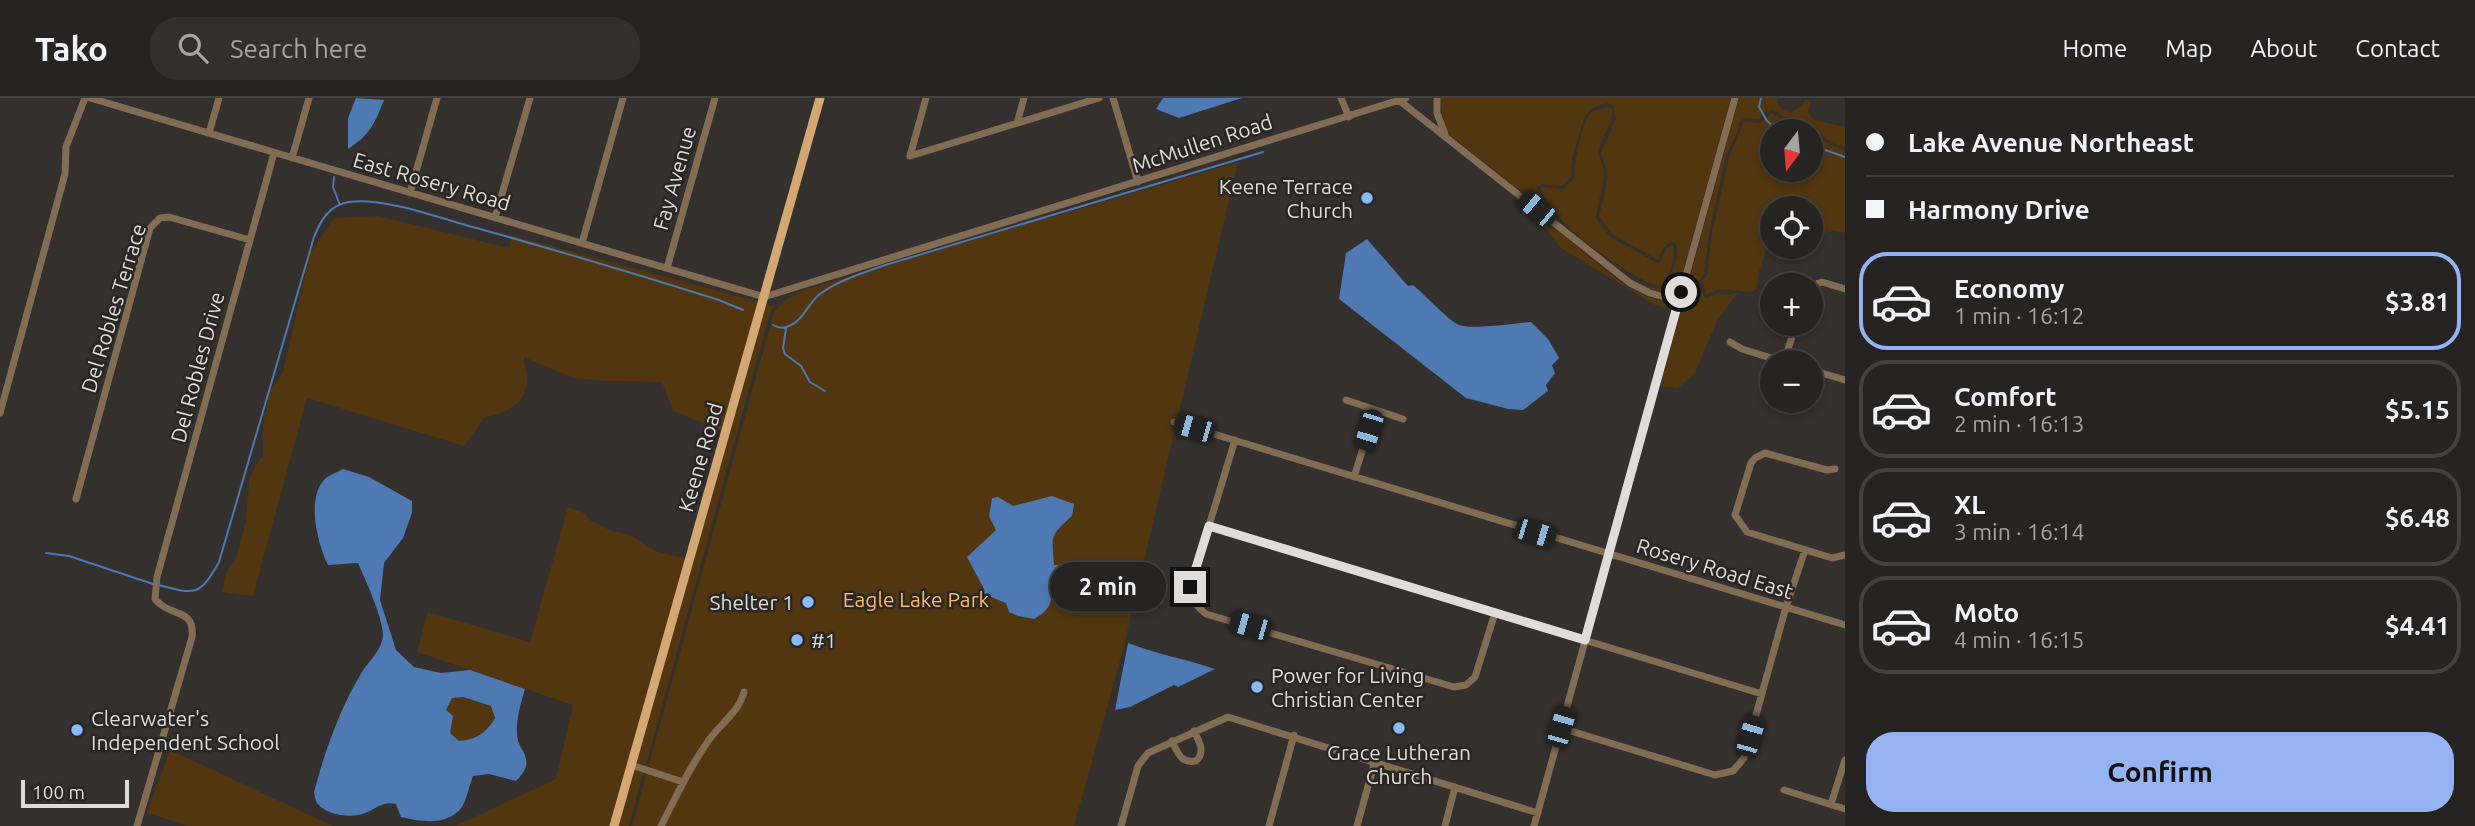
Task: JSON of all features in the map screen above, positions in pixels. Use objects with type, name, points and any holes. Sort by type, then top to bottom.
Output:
[{"type":"main road","name":"Keene Road","points":[[614,826],[820,98]]},
{"type":"street","name":"East Rosery Road","points":[[88,98],[764,297]]},
{"type":"street","points":[[0,413],[65,174],[66,147],[88,98]]},
{"type":"street","points":[[127,109],[130,98]]},
{"type":"street","points":[[209,134],[219,98]]},
{"type":"street","points":[[292,158],[309,98]]},
{"type":"street","points":[[410,193],[437,98]]},
{"type":"street","points":[[495,218],[530,98]]},
{"type":"street","points":[[582,243],[623,98]]},
{"type":"street","name":"Fay Avenue","points":[[667,268],[715,98]]},
{"type":"street","points":[[926,98],[910,156],[1099,98]]},
{"type":"street","points":[[1017,123],[1024,98]]},
{"type":"street","points":[[1113,98],[1138,182]]},
{"type":"street","points":[[1340,98],[1349,117]]},
{"type":"street","points":[[1437,98],[1440,124],[1447,138]]},
{"type":"street","points":[[1536,826],[1735,98]]},
{"type":"street","name":"McMullen Road","points":[[764,297],[1403,100],[1630,284],[1679,301]]},
{"type":"street","name":"Del Robles Drive","points":[[137,826],[192,637],[190,620],[185,615],[166,610],[155,599],[154,591],[274,153]]},
{"type":"street","name":"Del Robles Terrace","points":[[76,499],[150,228],[160,218],[169,217],[250,240]]},
{"type":"street","points":[[1823,282],[1845,289]]},
{"type":"street","points":[[1730,342],[1760,355]]},
{"type":"street","points":[[1823,374],[1845,380]]},
{"type":"street","points":[[1346,400],[1403,419]]},
{"type":"street","points":[[1354,477],[1375,410]]},
{"type":"street","name":"Rosery Road East","points":[[1174,422],[1845,625]]},
{"type":"street","points":[[1235,440],[1190,587],[1196,607],[1206,614],[1454,687],[1466,685],[1475,677],[1495,613]]},
{"type":"street","points":[[1835,469],[1827,470],[1765,453],[1755,458],[1752,463],[1735,515],[1746,532],[1832,558],[1845,555]]},
{"type":"street","points":[[1209,526],[1762,694]]},
{"type":"street","points":[[1561,727],[1715,775],[1733,771],[1744,758],[1786,607],[1805,550]]},
{"type":"street","points":[[661,826],[683,782],[709,740],[741,703],[744,692]]},
{"type":"street","points":[[1122,826],[1138,766],[1148,753],[1228,717],[1294,735],[1538,813]]},
{"type":"street","points":[[1172,741],[1181,758],[1189,762],[1196,761],[1202,754],[1194,731]]},
{"type":"street","points":[[1269,826],[1294,735]]},
{"type":"street","points":[[1831,804],[1845,760]]},
{"type":"street","points":[[1357,826],[1375,761]]},
{"type":"street","points":[[631,765],[683,782]]},
{"type":"street","points":[[1445,826],[1455,787]]},
{"type":"street","points":[[1784,790],[1845,809]]},
{"type":"green space","points":[[1440,98],[1731,98],[1676,296],[1639,284],[1655,288],[1666,286],[1678,257],[1676,244],[1671,242],[1663,248],[1658,260],[1612,234],[1599,216],[1607,171],[1601,153],[1616,119],[1613,105],[1606,103],[1592,108],[1584,118],[1572,159],[1571,177],[1562,186],[1541,184],[1537,188],[1542,201],[1556,219],[1450,135],[1443,122]]},
{"type":"green space","points":[[1739,98],[1778,98],[1777,102],[1782,110],[1791,113],[1806,99],[1811,102],[1808,112],[1813,119],[1789,119],[1773,110],[1766,111],[1759,120],[1745,118],[1739,122],[1738,131],[1726,156],[1709,233],[1704,273],[1699,282],[1703,296],[1707,298],[1718,293],[1738,293],[1718,319],[1695,373],[1678,388],[1660,386]]},
{"type":"green space","points":[[1612,108],[1612,114],[1599,151],[1604,172],[1596,218],[1610,237],[1659,264],[1666,249],[1673,245],[1671,269],[1665,283],[1658,286],[1628,271],[1589,245],[1556,214],[1545,200],[1541,187],[1563,189],[1575,178],[1575,164],[1584,124],[1592,111]]},
{"type":"green space","points":[[1771,113],[1783,119],[1764,119]]},
{"type":"green space","points":[[1744,121],[1760,123],[1760,182],[1824,182],[1824,141],[1845,151],[1845,233],[1823,233],[1823,196],[1760,196],[1760,259],[1763,259],[1757,288],[1752,292],[1718,289],[1706,295],[1702,281],[1707,275],[1712,233],[1729,157]]},
{"type":"green space","points":[[1824,122],[1845,127],[1845,147],[1824,137]]},
{"type":"green space","name":"Eagle Lake Park","points":[[1238,162],[1123,650],[1074,826],[632,826],[774,312],[785,300],[807,289]]},
{"type":"green space","points":[[1526,205],[1627,287],[1648,297],[1674,304],[1673,310],[1655,305],[1561,248]]},
{"type":"green space","points":[[379,216],[509,248],[511,235],[759,302],[722,431],[673,411],[662,382],[573,378],[524,357],[527,379],[520,401],[508,410],[485,417],[464,446],[307,398],[253,596],[222,592],[226,574],[237,555],[246,521],[249,480],[260,458],[263,458],[263,425],[269,393],[283,372],[310,253],[334,218]]},
{"type":"green space","points":[[766,304],[777,304],[771,311],[766,327],[646,765],[636,762]]},
{"type":"green space","points":[[568,507],[584,513],[591,521],[610,530],[632,536],[656,551],[686,559],[610,826],[455,826],[556,779],[573,705],[417,652],[428,612],[530,642]]},
{"type":"green space","points":[[463,697],[491,706],[495,718],[480,734],[459,741],[450,733],[453,716],[446,711],[452,698]]},
{"type":"green space","points":[[170,750],[333,826],[189,826],[147,813]]},
{"type":"green space","points":[[634,770],[643,773],[629,826],[618,826]]},
{"type":"water","points":[[356,98],[384,100],[371,128],[348,149],[348,118]]},
{"type":"water","points":[[1163,98],[1242,98],[1179,118],[1156,109]]},
{"type":"water","points":[[1367,239],[1408,286],[1413,285],[1459,325],[1483,327],[1531,322],[1548,339],[1559,358],[1552,365],[1555,373],[1546,385],[1548,391],[1523,410],[1508,409],[1466,398],[1339,299],[1346,253]]},
{"type":"water","points":[[343,469],[369,477],[412,501],[412,513],[403,538],[384,563],[380,600],[396,650],[414,667],[441,673],[470,670],[525,689],[517,728],[518,740],[526,761],[523,773],[516,781],[489,774],[473,776],[462,807],[442,820],[426,821],[401,817],[396,804],[391,803],[359,815],[339,815],[321,807],[315,799],[318,777],[340,715],[362,672],[378,650],[383,635],[377,608],[358,563],[328,565],[318,534],[315,510],[319,488],[326,478]],"holes":[[[463,697],[491,706],[495,718],[480,734],[459,741],[450,733],[453,716],[446,710],[452,698]]]},
{"type":"water","points":[[1052,496],[1074,504],[1072,516],[1054,537],[1054,565],[1075,565],[1076,571],[1058,575],[1053,579],[1051,602],[1041,615],[1034,619],[1018,616],[1009,612],[1006,603],[984,594],[967,557],[996,530],[989,516],[992,498],[998,497],[1013,506]]},
{"type":"water","points":[[1128,643],[1215,669],[1178,687],[1174,685],[1130,707],[1115,710]]},
{"type":"waterway","points":[[1761,98],[1759,107],[1766,119]]},
{"type":"waterway","points":[[1824,150],[1845,157]]},
{"type":"waterway","points":[[773,325],[783,328],[794,324],[827,289],[882,266],[1263,152]]},
{"type":"waterway","points":[[334,177],[333,187],[340,205]]},
{"type":"waterway","points":[[159,585],[195,590],[207,581],[219,562],[314,237],[323,219],[336,206],[362,201],[409,209],[626,271],[743,310]]},
{"type":"waterway","points":[[786,329],[783,348],[785,354],[801,366],[810,382],[825,391]]},
{"type":"waterway","points":[[46,553],[69,556],[153,584]]},
{"type":"place","name":"Keene Terrace Church","points":[[1367,198]]},
{"type":"place","name":"Shelter 1","points":[[808,602]]},
{"type":"place","name":"#1","points":[[797,640]]},
{"type":"place","name":"Power for Living Christian Center","points":[[1257,687]]},
{"type":"place","name":"Grace Lutheran Church","points":[[1399,728]]},
{"type":"place","name":"Clearwater's Independent School","points":[[77,730]]},
{"type":"route","points":[[1190,587],[1209,526],[1585,640],[1681,292]]}]
